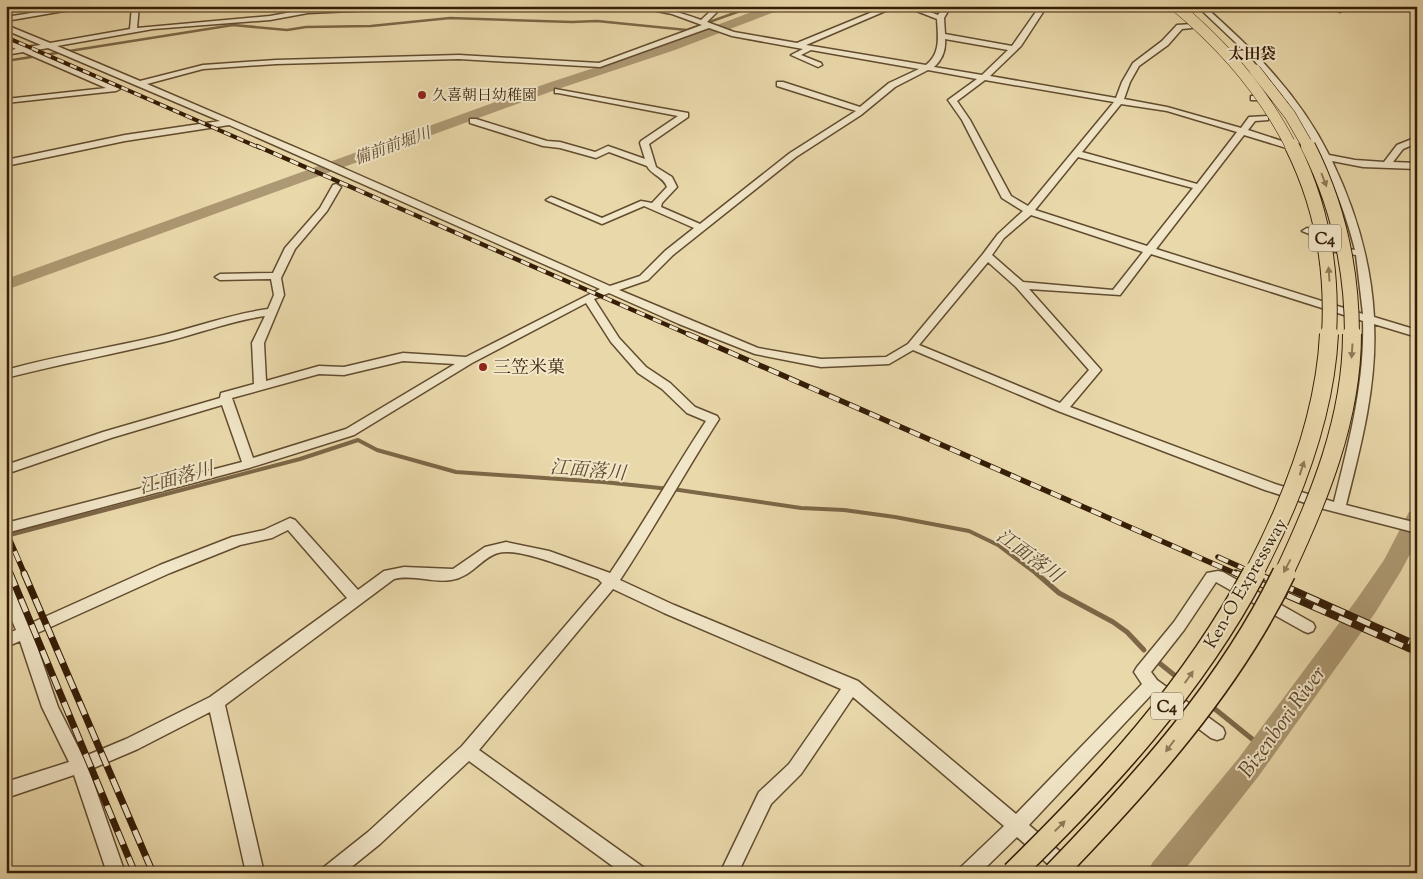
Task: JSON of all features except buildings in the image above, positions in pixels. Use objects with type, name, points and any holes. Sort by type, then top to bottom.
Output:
[{"type":"highway","name":"Ken-O Expressway","points":[[1055,873],[1110,817],[1163,755],[1206,700],[1263,610],[1308,522],[1335,444],[1350,371],[1353,335],[1352,301],[1345,248],[1334,207],[1317,163],[1291,114],[1268,85],[1240,53],[1188,6]]},
{"type":"highway","name":"Ken-O Expressway","points":[[1013,873],[1083,803],[1140,740],[1177,694],[1216,637],[1266,554],[1285,513],[1303,468],[1326,376],[1331,294],[1328,252],[1321,219],[1308,182],[1290,142],[1274,114],[1252,84],[1226,52],[1179,12]]},
{"type":"street","points":[[6,19],[90,6]]},
{"type":"street","points":[[133,30],[136,6]]},
{"type":"street","points":[[6,53],[133,30],[270,18],[308,10],[418,6]]},
{"type":"street","points":[[634,6],[671,9],[725,31],[796,46],[1197,116],[1276,142],[1355,163],[1417,166]]},
{"type":"street","points":[[138,84],[203,68],[276,62],[459,56],[600,65],[706,24],[720,6]]},
{"type":"street","points":[[796,46],[894,6]]},
{"type":"street","points":[[907,6],[940,18]]},
{"type":"street","points":[[6,528],[249,464],[350,432],[468,361],[596,294],[644,278],[669,253],[793,155],[862,110],[892,85],[927,68],[936,61],[942,47],[940,18],[948,6]]},
{"type":"street","points":[[1044,6],[1034,16],[1021,43],[983,78],[952,100],[966,120],[1007,198],[1029,211],[1417,334]]},
{"type":"street","points":[[1330,6],[1340,10]]},
{"type":"street","points":[[1179,12],[1187,18],[1193,10],[1200,7],[1255,56],[1310,126],[1345,197],[1361,254],[1369,319],[1368,362],[1361,413],[1338,508]]},
{"type":"street","points":[[6,27],[324,163],[610,290],[755,351],[820,363],[889,360],[912,346],[987,256],[1001,236],[1029,211],[1119,101],[1126,82],[1136,66],[1165,43],[1180,27],[1189,26]]},
{"type":"street","points":[[940,36],[1014,49]]},
{"type":"street","points":[[6,42],[116,89],[6,101]]},
{"type":"street","points":[[810,48],[795,55],[818,65]]},
{"type":"street","points":[[780,84],[862,110]]},
{"type":"street","points":[[558,91],[685,114],[644,143],[652,168],[669,179],[672,187],[657,202],[656,208]]},
{"type":"street","points":[[1254,98],[1290,99]]},
{"type":"street","points":[[1020,286],[1116,293],[1252,118],[1265,118]]},
{"type":"street","points":[[473,121],[546,144],[596,155],[608,149],[650,164]]},
{"type":"street","points":[[6,162],[132,137],[227,123]]},
{"type":"street","points":[[1387,164],[1400,147],[1417,140]]},
{"type":"street","points":[[1075,153],[1198,188]]},
{"type":"street","points":[[260,385],[258,343],[279,295],[277,276],[290,248],[324,209],[336,187]]},
{"type":"street","points":[[551,200],[602,222],[644,203],[701,228]]},
{"type":"street","points":[[1307,231],[1315,233],[1333,249],[1361,254]]},
{"type":"street","points":[[987,256],[1020,286],[1095,370],[1062,408]]},
{"type":"street","points":[[220,277],[277,276]]},
{"type":"street","points":[[330,873],[374,838],[468,751],[611,582],[640,539],[672,484],[714,419],[691,410],[666,386],[642,370],[616,340],[589,299]]},
{"type":"street","points":[[6,374],[30,367],[166,338],[240,316],[273,311]]},
{"type":"street","points":[[912,346],[1062,408],[1270,487],[1338,508],[1417,528]]},
{"type":"street","points":[[249,464],[225,396],[319,370],[344,371],[403,357],[468,361]]},
{"type":"street","points":[[6,470],[107,435],[226,400]]},
{"type":"street","points":[[6,641],[165,569],[237,542],[267,534],[290,523],[356,598]]},
{"type":"street","points":[[6,790],[79,766],[132,744],[216,702],[389,575],[396,572],[453,574],[461,571],[486,553],[503,547],[514,548],[603,575],[611,582],[669,609],[852,686],[1072,873]]},
{"type":"street","points":[[1217,733],[1151,684],[1142,672],[1179,626],[1212,577],[1218,576],[1308,627]]},
{"type":"street","points":[[6,588],[25,632],[50,707],[79,766],[116,873]]},
{"type":"street","points":[[967,873],[1017,825],[1151,684]]},
{"type":"street","points":[[729,873],[765,798],[795,769],[852,686]]},
{"type":"street","points":[[216,702],[255,873]]},
{"type":"street","points":[[468,751],[637,873]]},
{"type":"waterway","points":[[6,61],[233,25],[287,30],[306,27],[371,26],[450,18],[572,22],[597,21],[687,30],[754,6]]},
{"type":"waterway","name":"備前前堀川","points":[[6,285],[553,86],[671,47],[778,6]]},
{"type":"waterway","name":"江面落川","points":[[6,536],[300,459],[358,440],[377,450],[456,472],[603,482],[679,490],[801,508],[844,510],[895,517],[969,531],[998,545],[1038,575]]},
{"type":"waterway","name":"Bizenbori River","points":[[1163,873],[1248,768],[1366,606],[1393,565],[1417,518]]},
{"type":"waterway","name":"江面落川","points":[[1036,573],[1059,593],[1113,622],[1127,632],[1144,650]]},
{"type":"waterway","name":"江面落川","points":[[1158,662],[1178,678]]},
{"type":"waterway","name":"江面落川","points":[[1210,705],[1262,747]]},
{"type":"railway","points":[[6,37],[260,148]]},
{"type":"railway","points":[[257,146],[690,335]]},
{"type":"railway","points":[[688,334],[1239,575]]},
{"type":"railway","points":[[6,531],[25,575]]},
{"type":"railway","points":[[1218,557],[1258,575]]},
{"type":"railway","points":[[6,564],[10,575]]},
{"type":"railway","points":[[10,573],[135,873]]},
{"type":"railway","points":[[24,573],[153,873]]},
{"type":"railway","points":[[1236,573],[1417,652]]},
{"type":"railway","points":[[1255,573],[1410,642]]},
{"type":"place","name":"久喜朝日幼稚園","points":[[422,95]]},
{"type":"place","name":"三笠米菓","points":[[483,367]]},
{"type":"district","name":"太田袋","points":[[1252,53]]}]
